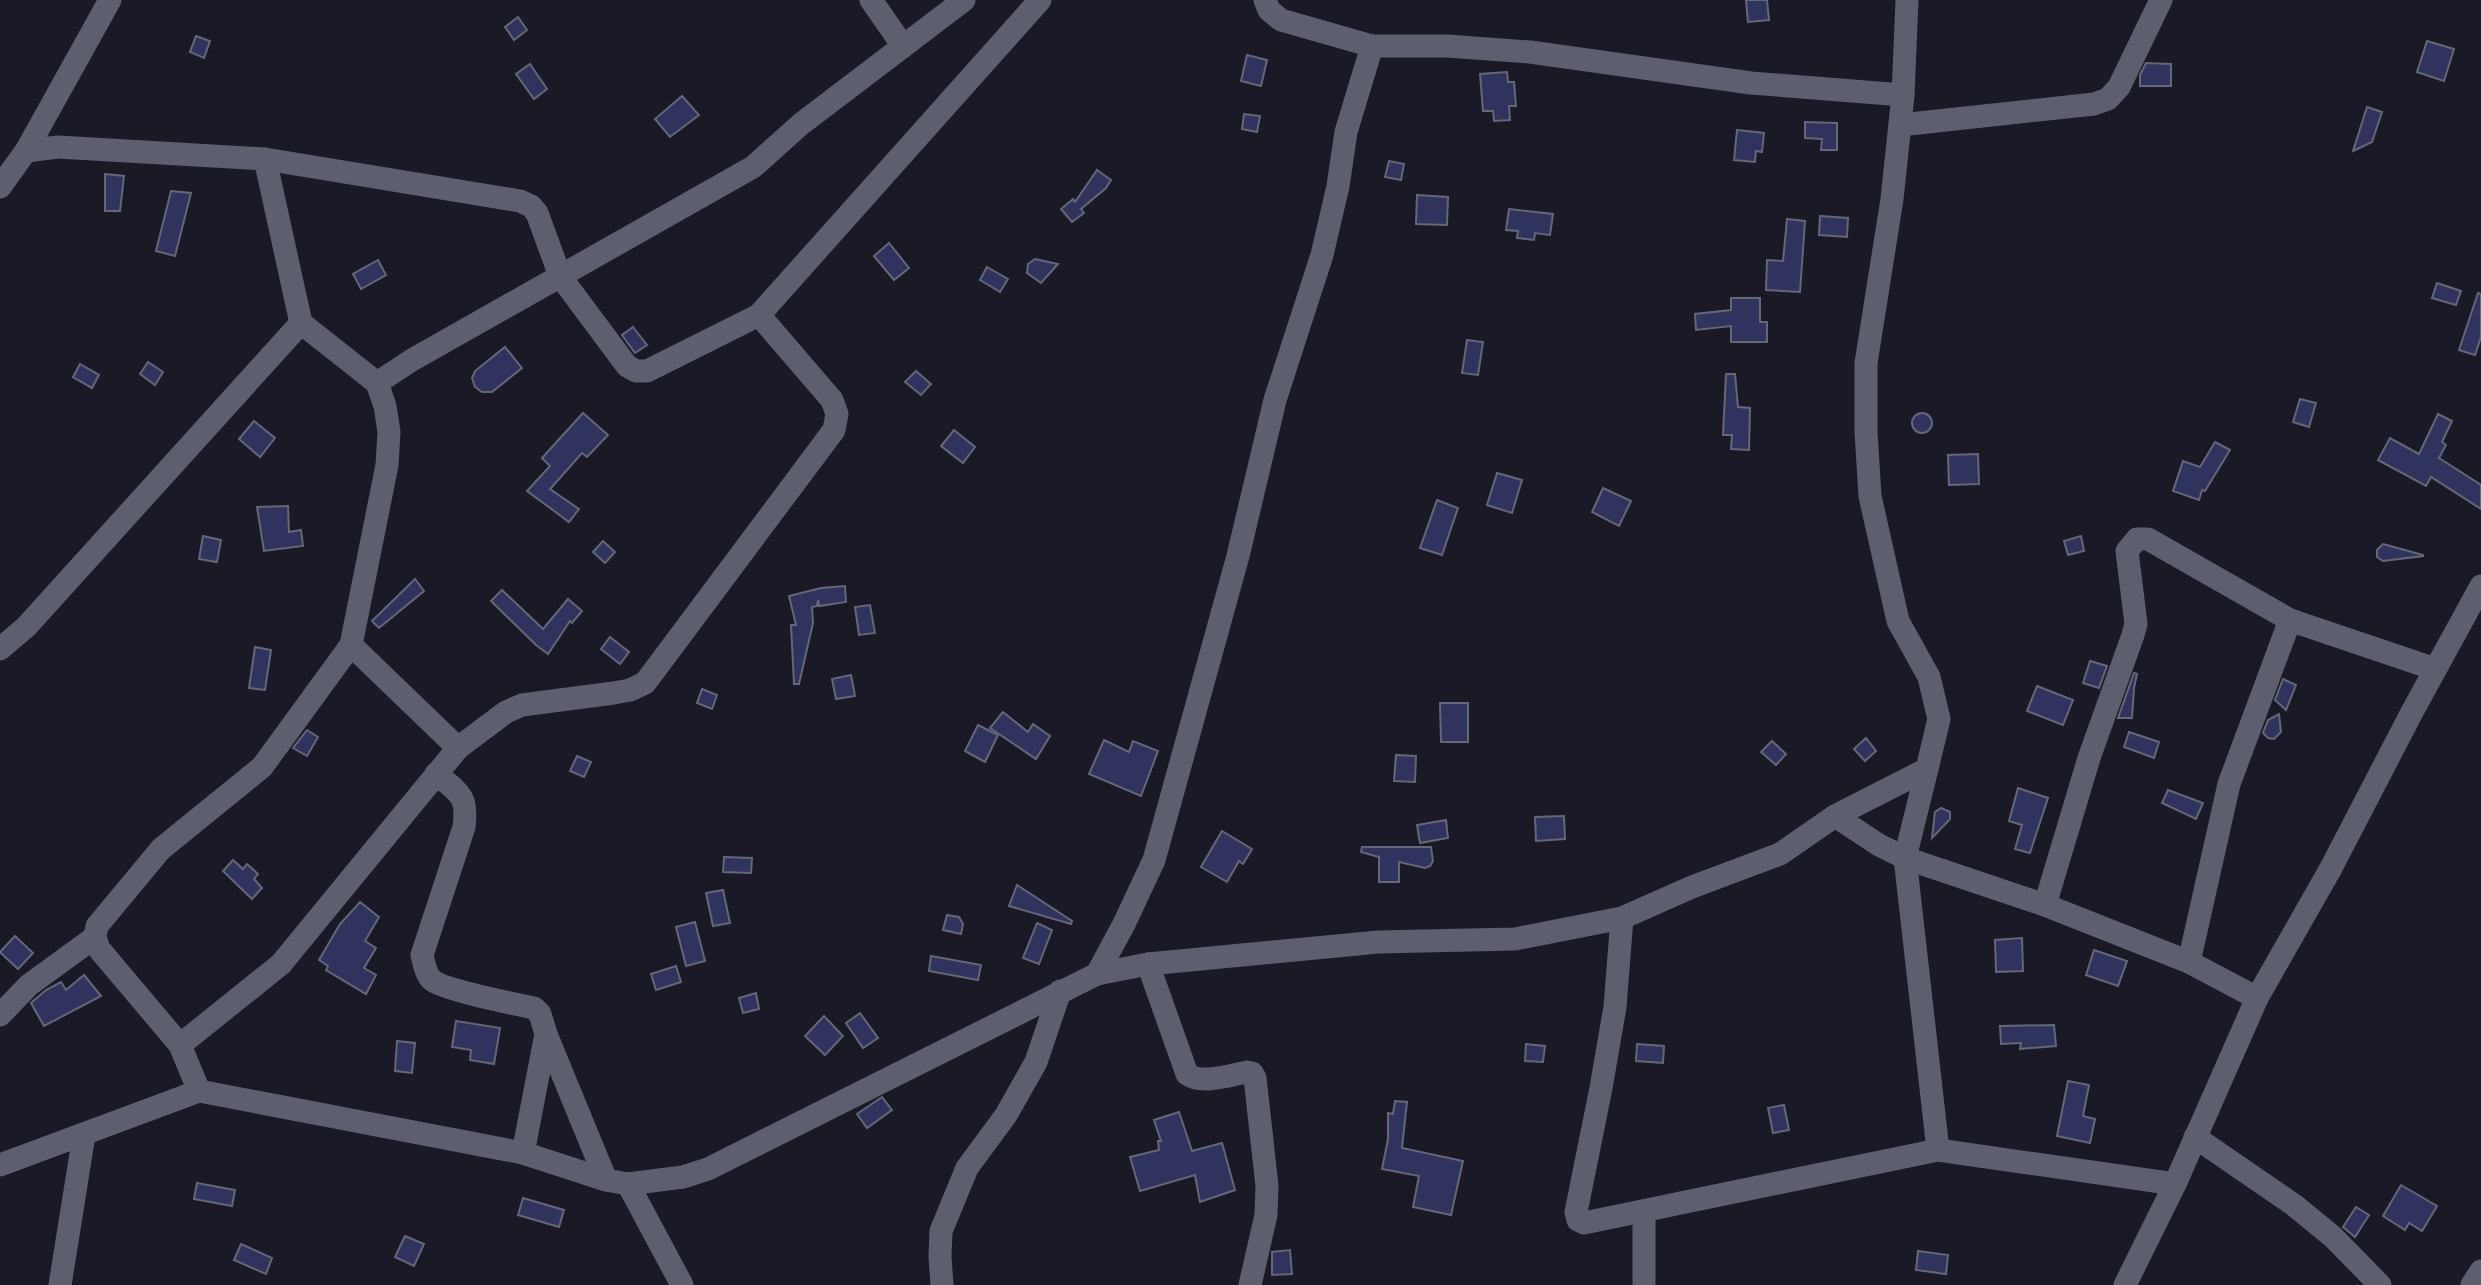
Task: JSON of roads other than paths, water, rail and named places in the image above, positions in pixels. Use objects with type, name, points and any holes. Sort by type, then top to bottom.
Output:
[{"type":"street","points":[[0,187],[26,151],[110,0]]},
{"type":"street","points":[[871,0],[903,46]]},
{"type":"street","points":[[377,383],[412,360],[753,167],[801,124],[964,0]]},
{"type":"street","points":[[26,151],[70,148],[265,159],[520,201],[537,213],[560,276],[627,366],[647,371],[759,315],[1040,0]]},
{"type":"street","points":[[1265,0],[1269,10],[1281,20],[1372,46],[1447,46],[1530,52],[1751,83],[1903,95]]},
{"type":"street","points":[[1907,0],[1903,95],[1892,199],[1866,363],[1866,432],[1870,496],[1898,621],[1929,677],[1940,719],[1905,858],[1938,1150]]},
{"type":"street","points":[[1900,125],[2094,104],[2108,99],[2119,87],[2161,0]]},
{"type":"street","points":[[1097,974],[1154,860],[1238,556],[1275,400],[1322,255],[1338,186],[1346,132],[1372,46]]},
{"type":"street","points":[[199,1091],[180,1045],[99,948],[95,937],[97,926],[161,849],[262,767],[351,645],[387,465],[389,432],[386,406],[377,383],[301,323],[265,159]]},
{"type":"street","points":[[180,1045],[281,964],[458,748],[506,712],[522,705],[622,691],[645,683],[834,430],[837,414],[832,400],[759,315]]},
{"type":"street","points":[[0,649],[26,626],[301,323]]},
{"type":"street","points":[[2045,905],[2089,758],[2136,624],[2127,551],[2137,539],[2148,539],[2290,620],[2435,669]]},
{"type":"street","points":[[2125,1285],[2175,1184],[2257,998],[2331,867],[2481,586]]},
{"type":"street","points":[[2189,961],[2229,784],[2290,620]]},
{"type":"street","points":[[351,645],[458,748]]},
{"type":"street","points":[[0,1165],[199,1091],[523,1153],[617,1182],[682,1177],[708,1169],[1097,974],[1147,964],[1378,942],[1514,939],[1622,918],[1692,887],[1780,854],[1835,816],[1927,769]]},
{"type":"street","points":[[436,774],[462,795],[466,810],[464,827],[422,955],[425,968],[432,980],[460,991],[534,1008],[540,1014],[546,1034],[617,1182],[682,1285]]},
{"type":"street","points":[[1835,816],[1879,845],[1905,858],[2045,905],[2189,961],[2257,998]]},
{"type":"street","points":[[1622,918],[1615,1007],[1576,1212],[1578,1220],[1584,1223],[1938,1150],[2175,1184]]},
{"type":"street","points":[[0,1015],[29,985],[95,937]]},
{"type":"street","points":[[1147,964],[1186,1074],[1192,1079],[1201,1079],[1247,1072],[1252,1073],[1255,1078],[1267,1186],[1266,1215],[1250,1285]]},
{"type":"street","points":[[942,1285],[941,1231],[967,1168],[1006,1115],[1036,1062],[1060,991]]},
{"type":"street","points":[[523,1153],[546,1034]]},
{"type":"street","points":[[60,1285],[84,1135]]},
{"type":"street","points":[[2194,1137],[2294,1205],[2333,1237],[2380,1285]]},
{"type":"street","points":[[1644,1211],[1644,1285]]},
{"type":"street","points":[[2472,1285],[2481,1271]]}]
